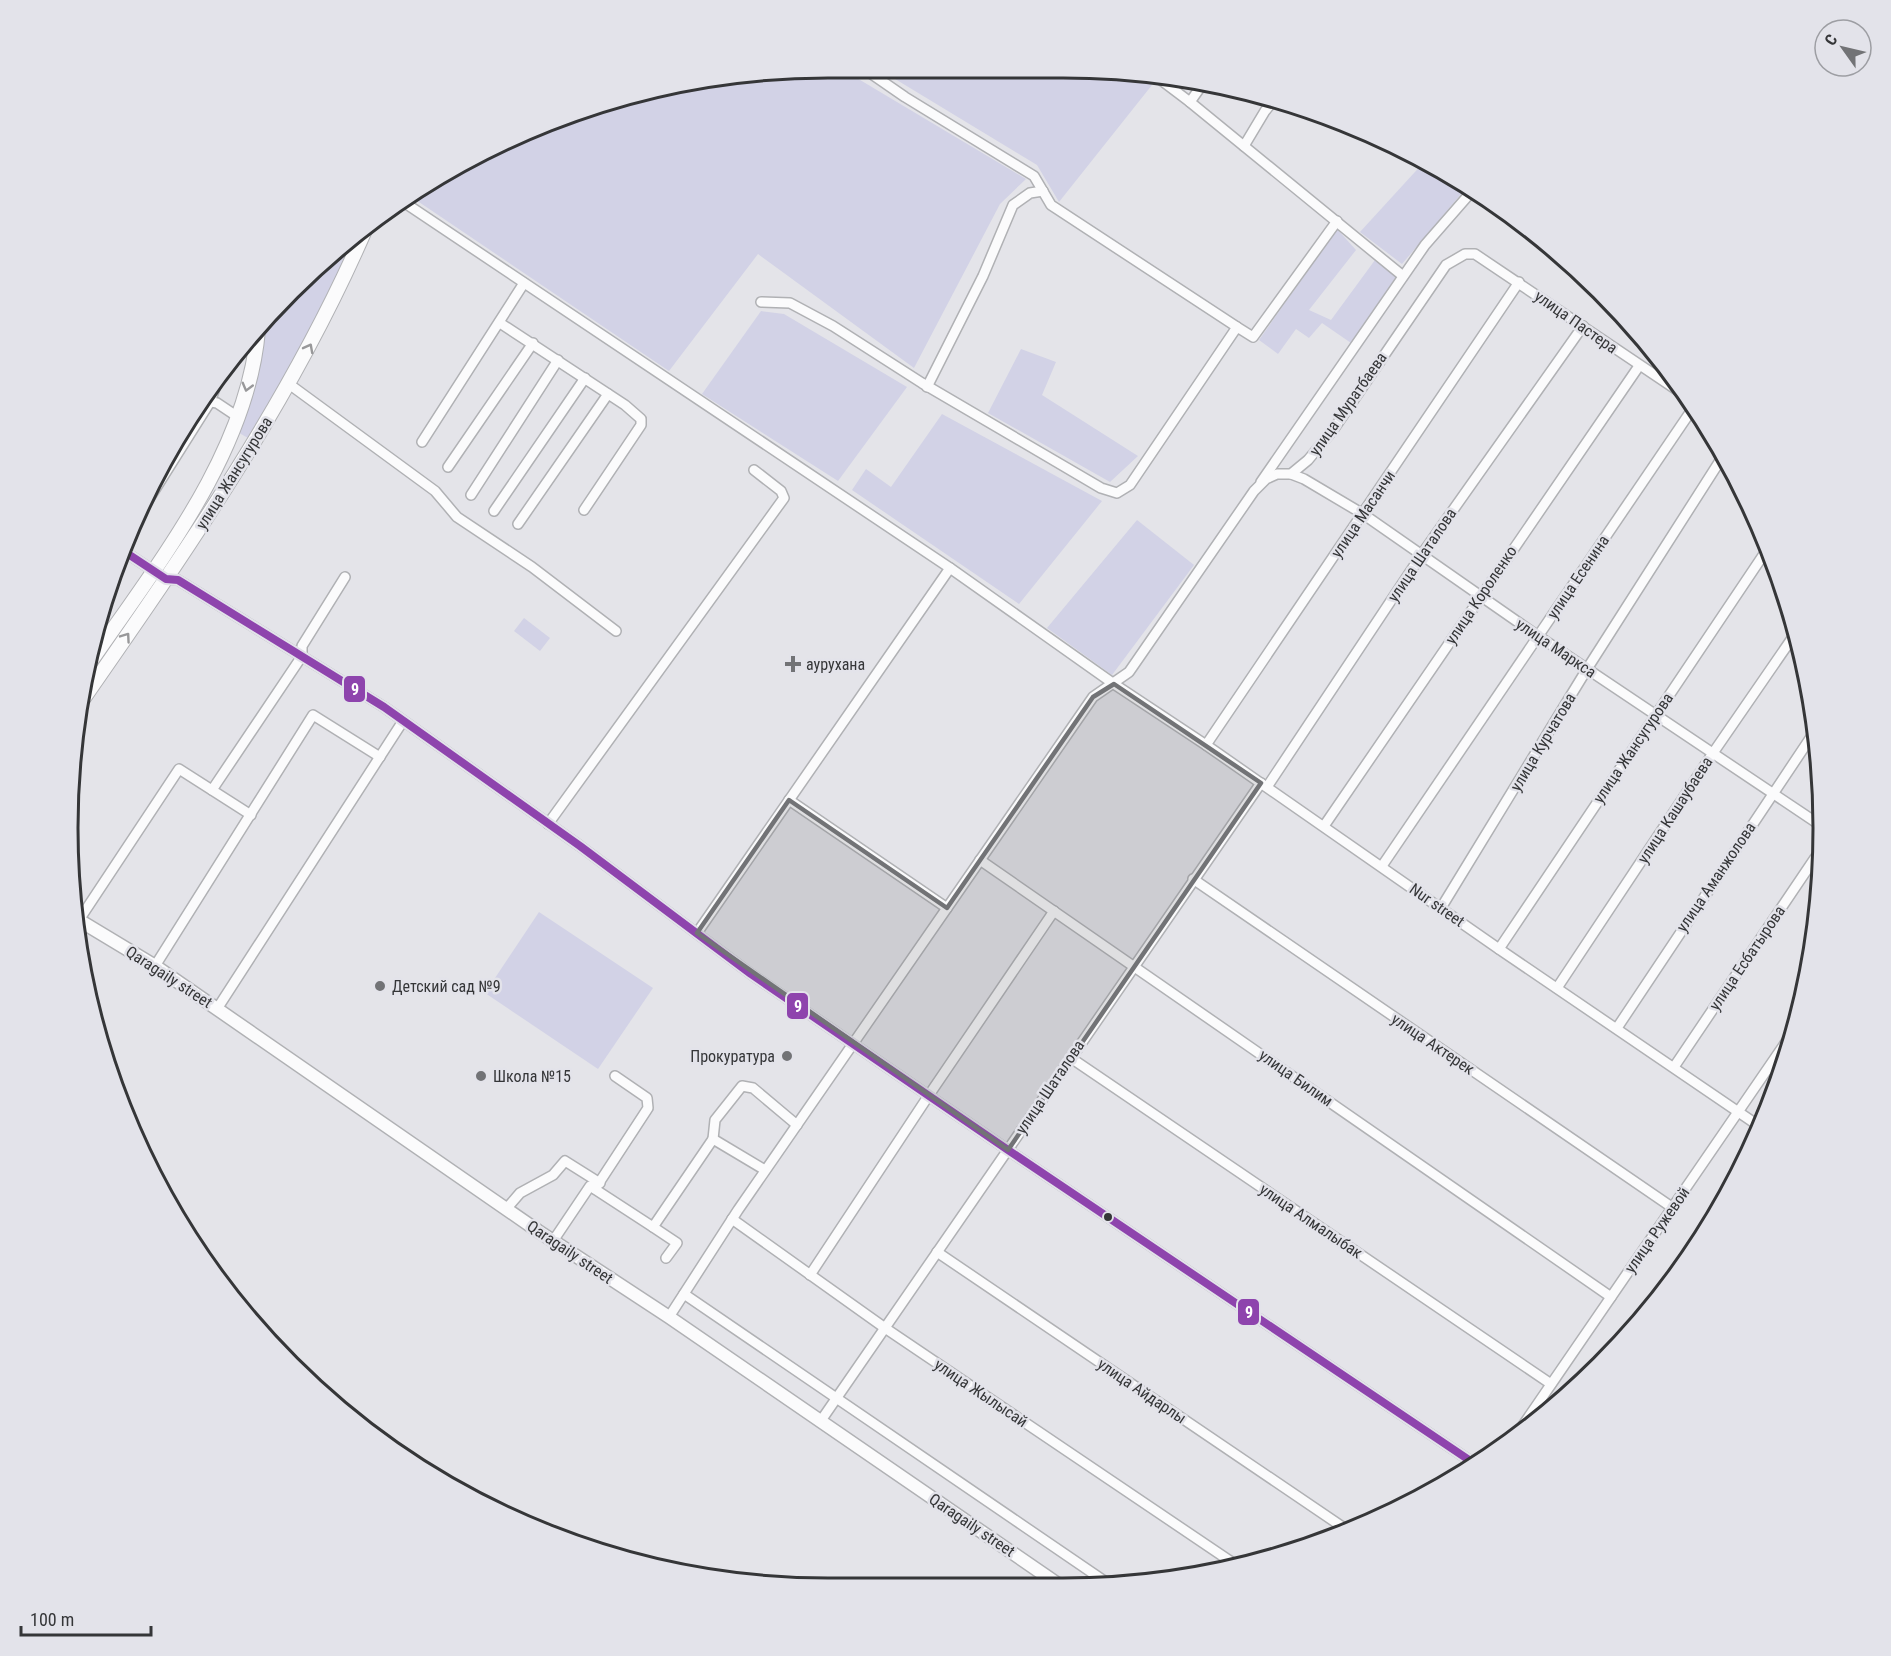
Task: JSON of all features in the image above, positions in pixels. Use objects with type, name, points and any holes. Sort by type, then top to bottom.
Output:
[{"type":"main road","name":"улица Жансугурова","points":[[91,687],[166,579],[255,442],[310,347],[359,243]]},
{"type":"main road","name":"улица Жансугурова","points":[[101,647],[154,570],[219,462],[236,424],[248,383],[255,343]]},
{"type":"main road","points":[[236,424],[255,442]]},
{"type":"street","points":[[882,78],[1034,176],[1051,205],[1253,337],[1337,221]]},
{"type":"street","points":[[1168,85],[1404,276]]},
{"type":"street","points":[[1190,102],[1198,90]]},
{"type":"street","points":[[1244,146],[1268,107]]},
{"type":"street","points":[[927,387],[983,276],[1013,205],[1029,193],[1043,191]]},
{"type":"street","points":[[1254,491],[1425,245],[1468,196]]},
{"type":"street","name":"Nur street","points":[[408,206],[950,568],[1114,684],[1753,1121]]},
{"type":"street","name":"улица Пастера","points":[[1465,254],[1475,254],[1519,282],[1668,384]]},
{"type":"street","name":"улица Муратбаева","points":[[669,1317],[765,1170],[1093,697],[1129,672],[1254,491],[1266,479],[1277,474],[1291,474],[1308,460],[1333,430],[1446,265],[1465,254]]},
{"type":"street","name":"улица Масанчи","points":[[1206,745],[1519,282]]},
{"type":"street","points":[[422,442],[524,283]]},
{"type":"street","points":[[761,302],[790,303],[832,326],[927,387],[1101,488],[1117,493],[1130,485],[1238,327]]},
{"type":"street","points":[[500,323],[637,414],[642,423],[584,510]]},
{"type":"street","name":"улица Шаталова","points":[[820,1422],[1193,879],[1264,785],[1583,326]]},
{"type":"street","points":[[448,467],[533,343]]},
{"type":"street","points":[[471,495],[558,360]]},
{"type":"street","name":"улица Короленко","points":[[1324,826],[1639,366]]},
{"type":"street","points":[[494,511],[585,378]]},
{"type":"street","points":[[289,384],[435,491],[457,518],[532,567],[616,631]]},
{"type":"street","points":[[518,524],[608,394]]},
{"type":"street","points":[[211,402],[217,403],[236,424]]},
{"type":"street","name":"улица Есенина","points":[[1382,866],[1689,414]]},
{"type":"street","name":"улица Курчатова","points":[[1442,908],[1587,669],[1718,463]]},
{"type":"street","points":[[548,824],[784,498],[781,491],[754,470]]},
{"type":"street","name":"улица Маркса","points":[[1291,474],[1304,479],[1363,514],[1538,636],[1813,820]]},
{"type":"street","points":[[130,555],[166,579],[178,579],[403,721],[548,824],[751,974],[1468,1459]]},
{"type":"street","name":"улица Жансугурова","points":[[1499,949],[1762,557]]},
{"type":"street","points":[[697,933],[950,568]]},
{"type":"street","points":[[212,790],[302,656],[302,646],[345,577]]},
{"type":"street","name":"улица Кашаубаева","points":[[1557,988],[1789,643]]},
{"type":"street","points":[[155,966],[313,715],[380,758]]},
{"type":"street","points":[[217,1009],[403,721]]},
{"type":"street","name":"улица Аманжолова","points":[[1617,1028],[1808,741]]},
{"type":"street","points":[[83,913],[179,769],[250,815]]},
{"type":"street","points":[[789,800],[947,908]]},
{"type":"street","name":"улица Билим","points":[[980,860],[1611,1297]]},
{"type":"street","name":"улица Есбатырова","points":[[1674,1067],[1812,863]]},
{"type":"street","name":"улица Актерек","points":[[1193,879],[1673,1208]]},
{"type":"street","points":[[810,1275],[1054,911]]},
{"type":"street","name":"Qaragaily street","points":[[84,923],[155,966],[553,1241],[669,1317],[1049,1578]]},
{"type":"street","name":"улица Ружевой","points":[[1530,1415],[1777,1056]]},
{"type":"street","name":"улица Алмалыбак","points":[[1071,1058],[1551,1384]]},
{"type":"street","points":[[598,1186],[648,1108],[647,1098],[615,1076]]},
{"type":"street","points":[[653,1227],[713,1139],[716,1120],[742,1086],[753,1088],[797,1125]]},
{"type":"street","points":[[713,1139],[765,1170]]},
{"type":"street","points":[[507,1209],[520,1193],[553,1175],[565,1161],[677,1243],[666,1258]]},
{"type":"street","points":[[553,1241],[590,1186],[598,1186]]},
{"type":"street","name":"улица Жылысай","points":[[732,1219],[885,1328],[1228,1559]]},
{"type":"street","name":"улица Айдарлы","points":[[937,1252],[1339,1525]]},
{"type":"street","points":[[684,1294],[1098,1577]]},
{"type":"highlighted area","points":[[1114,684],[1261,783],[1008,1150],[697,933],[789,800],[947,908],[1093,697]]},
{"type":"shaded area","points":[[828,78],[857,78],[1026,179],[1000,204],[914,368],[758,254],[669,371],[417,200],[496,155],[541,135],[634,104],[682,92],[730,84]]},
{"type":"shaded area","points":[[893,78],[1063,78],[1112,80],[1152,85],[1059,202],[1037,165]]},
{"type":"shaded area","points":[[1419,168],[1462,193],[1402,264],[1360,232]]},
{"type":"shaded area","points":[[1337,229],[1356,250],[1309,310],[1331,320],[1375,260],[1396,277],[1351,343],[1322,323],[1309,338],[1296,329],[1278,354],[1259,340]]},
{"type":"shaded area","points":[[357,244],[255,442],[234,430],[254,345],[298,298]]},
{"type":"shaded area","points":[[761,311],[784,314],[907,387],[838,481],[702,394]]},
{"type":"shaded area","points":[[1021,349],[1056,362],[1042,395],[1138,456],[1110,482],[988,413]]},
{"type":"shaded area","points":[[942,414],[1102,501],[1019,604],[852,490],[866,469],[891,487]]},
{"type":"shaded area","points":[[1137,520],[1194,565],[1112,675],[1047,628]]},
{"type":"shaded area","points":[[524,618],[550,638],[540,651],[514,631]]},
{"type":"shaded area","points":[[539,912],[653,988],[598,1069],[485,993]]},
{"type":"transit line","name":"9","points":[[130,555],[166,579],[178,580],[384,707],[580,846],[751,974],[1468,1459]]},
{"type":"place","name":"аурухана","points":[[793,664]]},
{"type":"place","name":"Детский сад №9","points":[[380,986]]},
{"type":"place","name":"Прокуратура","points":[[787,1056]]},
{"type":"place","name":"Школа №15","points":[[481,1076]]}]
